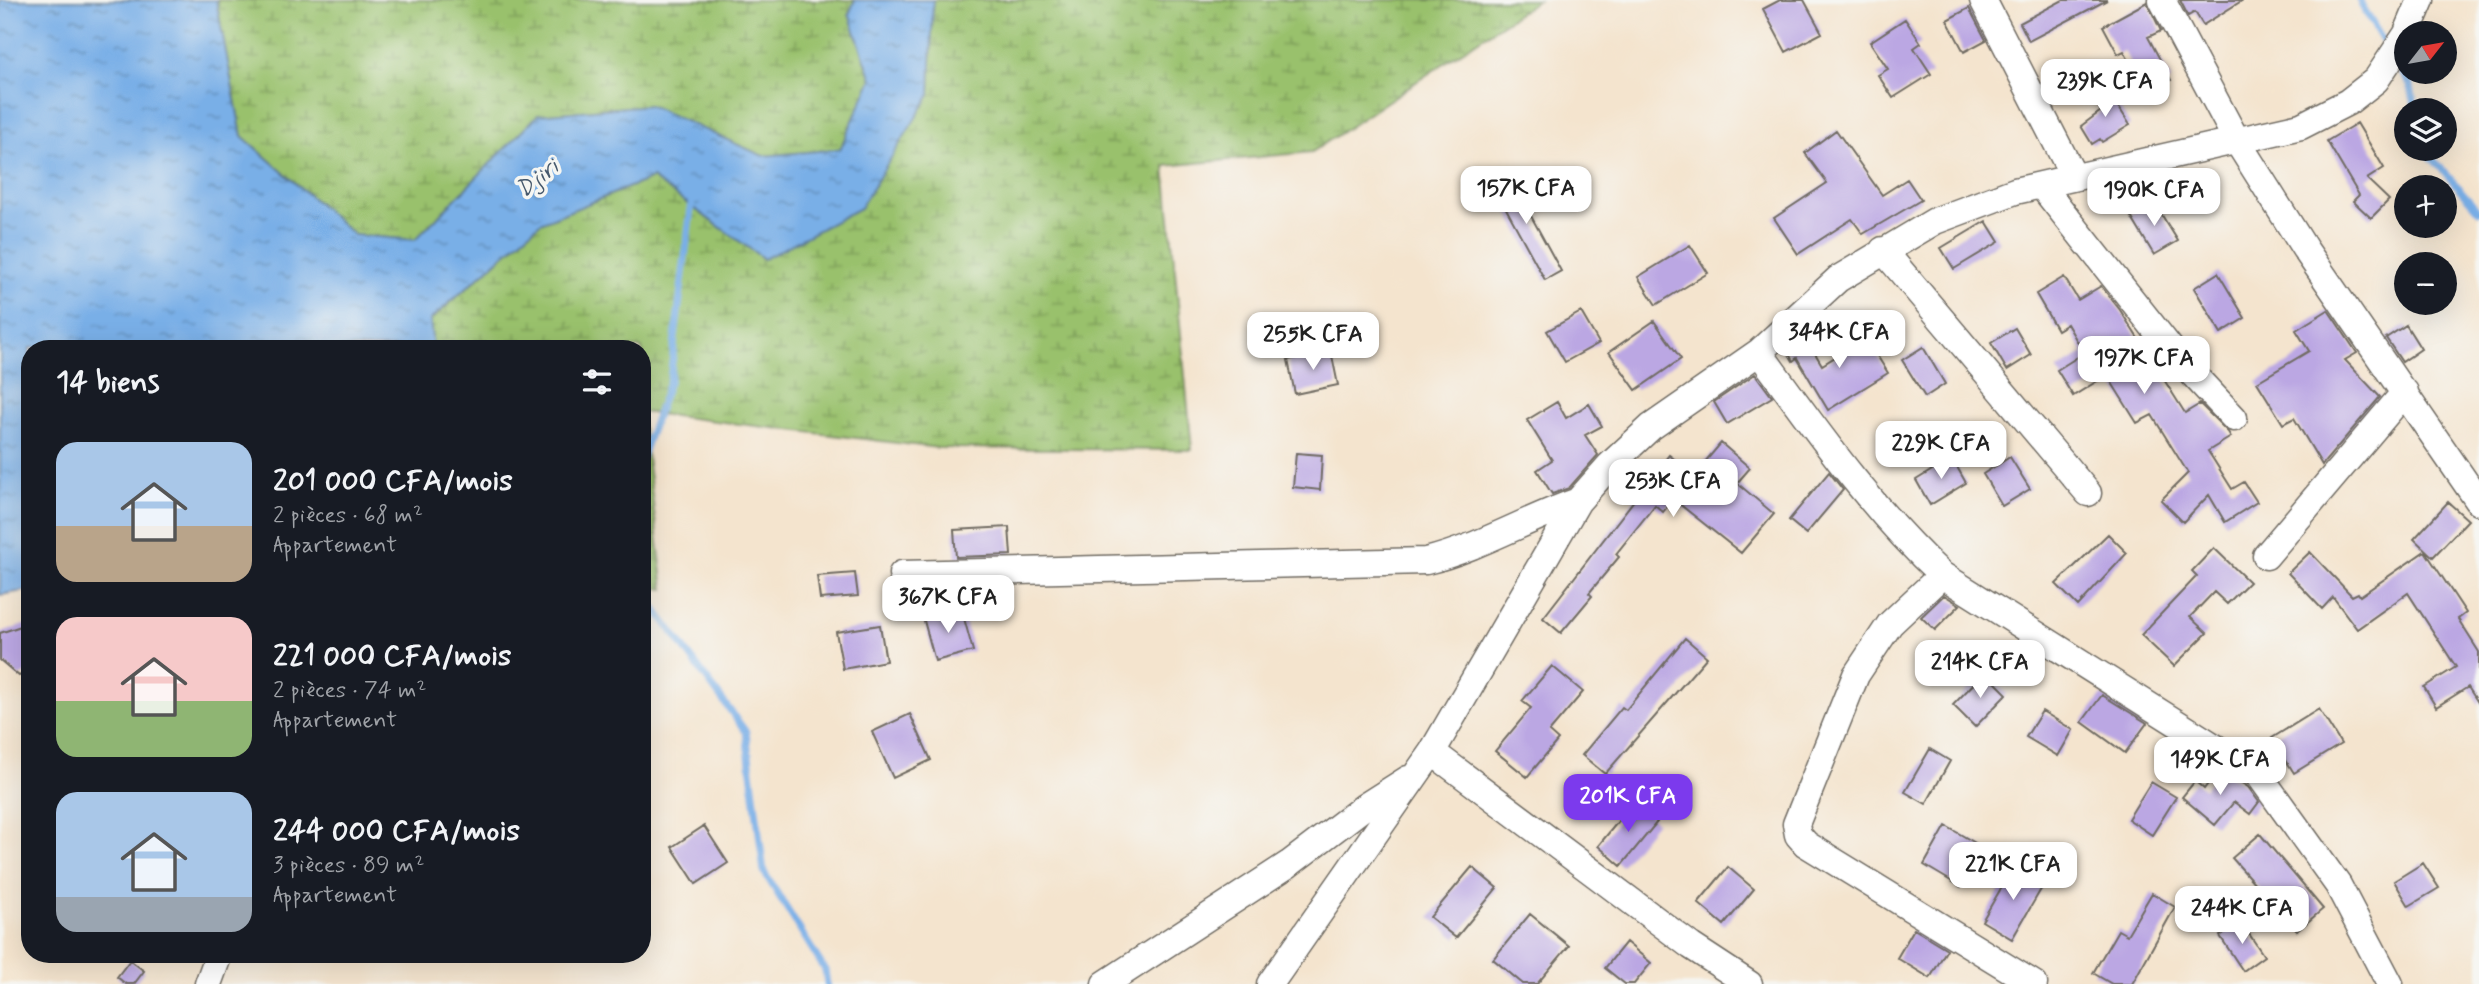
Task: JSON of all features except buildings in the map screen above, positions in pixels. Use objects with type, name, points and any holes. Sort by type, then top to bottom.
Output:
[{"type":"street","points":[[1983,0],[2074,177]]},
{"type":"street","points":[[2162,0],[2237,141],[2305,249],[2479,502]]},
{"type":"street","points":[[2412,21],[2420,0]]},
{"type":"street","points":[[1270,984],[1432,752],[1578,501],[1651,427],[1759,352],[1838,279],[1935,221],[1976,203],[2040,185],[2301,126],[2348,102],[2376,80],[2394,54]]},
{"type":"street","points":[[2040,185],[2178,358],[2234,418]]},
{"type":"street","points":[[1883,250],[2088,493]]},
{"type":"street","points":[[1759,352],[1849,475],[1898,534],[1942,575],[2259,775],[2338,885],[2390,984]]},
{"type":"street","points":[[2266,556],[2405,392]]},
{"type":"street","points":[[902,574],[1426,561],[1452,555],[1542,513],[1578,501]]},
{"type":"street","points":[[1942,575],[1890,624],[1856,676],[1796,824],[1798,835],[1806,844],[2034,984]]},
{"type":"street","points":[[1432,752],[1691,946],[1749,984]]},
{"type":"street","points":[[1105,984],[1289,864],[1364,807],[1417,774]]},
{"type":"street","points":[[208,984],[216,963]]},
{"type":"green space","points":[[216,0],[855,0],[849,14],[872,79],[840,149],[763,156],[649,105],[538,115],[415,240],[354,235],[242,136]]},
{"type":"green space","points":[[933,0],[1538,0],[1312,152],[1165,166],[1192,450],[938,448],[651,413],[651,340],[432,340],[430,321],[540,223],[652,178],[764,259],[930,95]]},
{"type":"green space","points":[[651,488],[664,589],[651,587]]},
{"type":"water","name":"Djiri","points":[[0,0],[216,0],[242,136],[354,235],[415,240],[538,115],[649,105],[763,156],[840,149],[872,79],[849,14],[855,0],[933,0],[930,95],[860,208],[764,259],[652,178],[540,223],[430,320],[432,340],[21,340],[21,592],[0,595]]},
{"type":"waterway","points":[[2359,0],[2388,50]]},
{"type":"waterway","points":[[2409,84],[2413,98]]},
{"type":"waterway","points":[[2435,161],[2479,211]]},
{"type":"waterway","points":[[651,431],[670,379],[692,200]]},
{"type":"waterway","points":[[651,603],[746,732],[764,872],[825,970],[827,984]]}]
